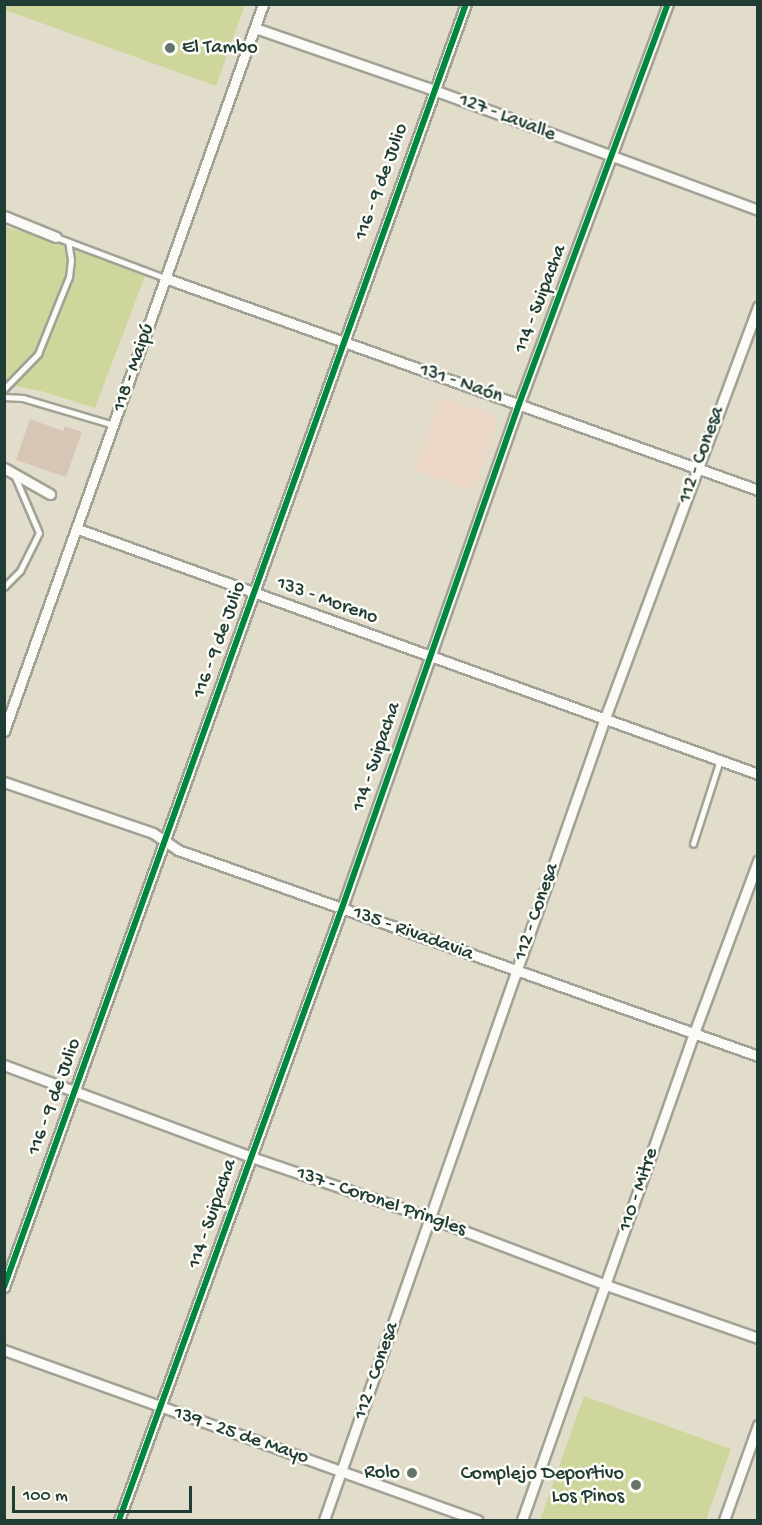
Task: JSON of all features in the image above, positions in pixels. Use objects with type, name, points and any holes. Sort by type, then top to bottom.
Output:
[{"type":"street","name":"118 - Maipú","points":[[4,731],[78,529],[263,4]]},
{"type":"street","name":"116 - 9 de Julio","points":[[4,1287],[465,4]]},
{"type":"street","name":"114 - Suipacha","points":[[120,1521],[342,908],[519,404],[668,4]]},
{"type":"street","name":"127 - Lavalle","points":[[255,28],[434,90],[611,158],[758,210]]},
{"type":"street","points":[[4,216],[56,237]]},
{"type":"street","name":"131 - Naón","points":[[165,278],[758,490]]},
{"type":"street","name":"112 - Conesa","points":[[324,1521],[604,718],[758,306]]},
{"type":"street","points":[[4,468],[50,494]]},
{"type":"street","name":"133 - Moreno","points":[[78,529],[758,774]]},
{"type":"street","name":"135 - Rivadavia","points":[[4,782],[153,833],[178,850],[758,1056]]},
{"type":"street","name":"110 - Mitre","points":[[522,1521],[694,1033],[758,861]]},
{"type":"street","name":"137 - Coronel Pringles","points":[[4,1065],[250,1157],[430,1218],[606,1285],[758,1338]]},
{"type":"street","name":"139 - 25 de Mayo","points":[[4,1350],[477,1521]]},
{"type":"street","points":[[724,1521],[758,1425]]},
{"type":"lane","points":[[56,237],[165,278]]},
{"type":"lane","points":[[4,389],[38,354],[69,277],[71,260],[68,242]]},
{"type":"lane","points":[[4,397],[23,398],[114,425]]},
{"type":"lane","points":[[4,587],[20,571],[39,533],[14,475]]},
{"type":"lane","points":[[693,844],[720,760]]},
{"type":"shaded area","points":[[441,397],[494,416],[497,424],[473,491],[415,470]]},
{"type":"green space","name":"El Tambo","points":[[5,4],[245,5],[216,86],[5,10]]},
{"type":"green space","points":[[4,226],[72,248],[145,276],[95,408],[41,391],[5,384]]},
{"type":"green space","name":"Complejo Deportivo Los Pinos","points":[[584,1396],[731,1449],[706,1520],[540,1520]]},
{"type":"building","points":[[30,419],[63,431],[65,426],[82,432],[66,477],[16,460]]},
{"type":"building","name":"Rolo","points":[[410,1464],[421,1469],[415,1482],[404,1477]]},
{"type":"cycle path","points":[[4,1287],[466,4]]},
{"type":"cycle path","points":[[119,1520],[342,908],[519,404],[668,4]]},
{"type":"place","name":"El Tambo","points":[[170,48]]},
{"type":"place","name":"Rolo","points":[[412,1473]]},
{"type":"place","name":"Complejo Deportivo Los Pinos","points":[[636,1485]]}]
